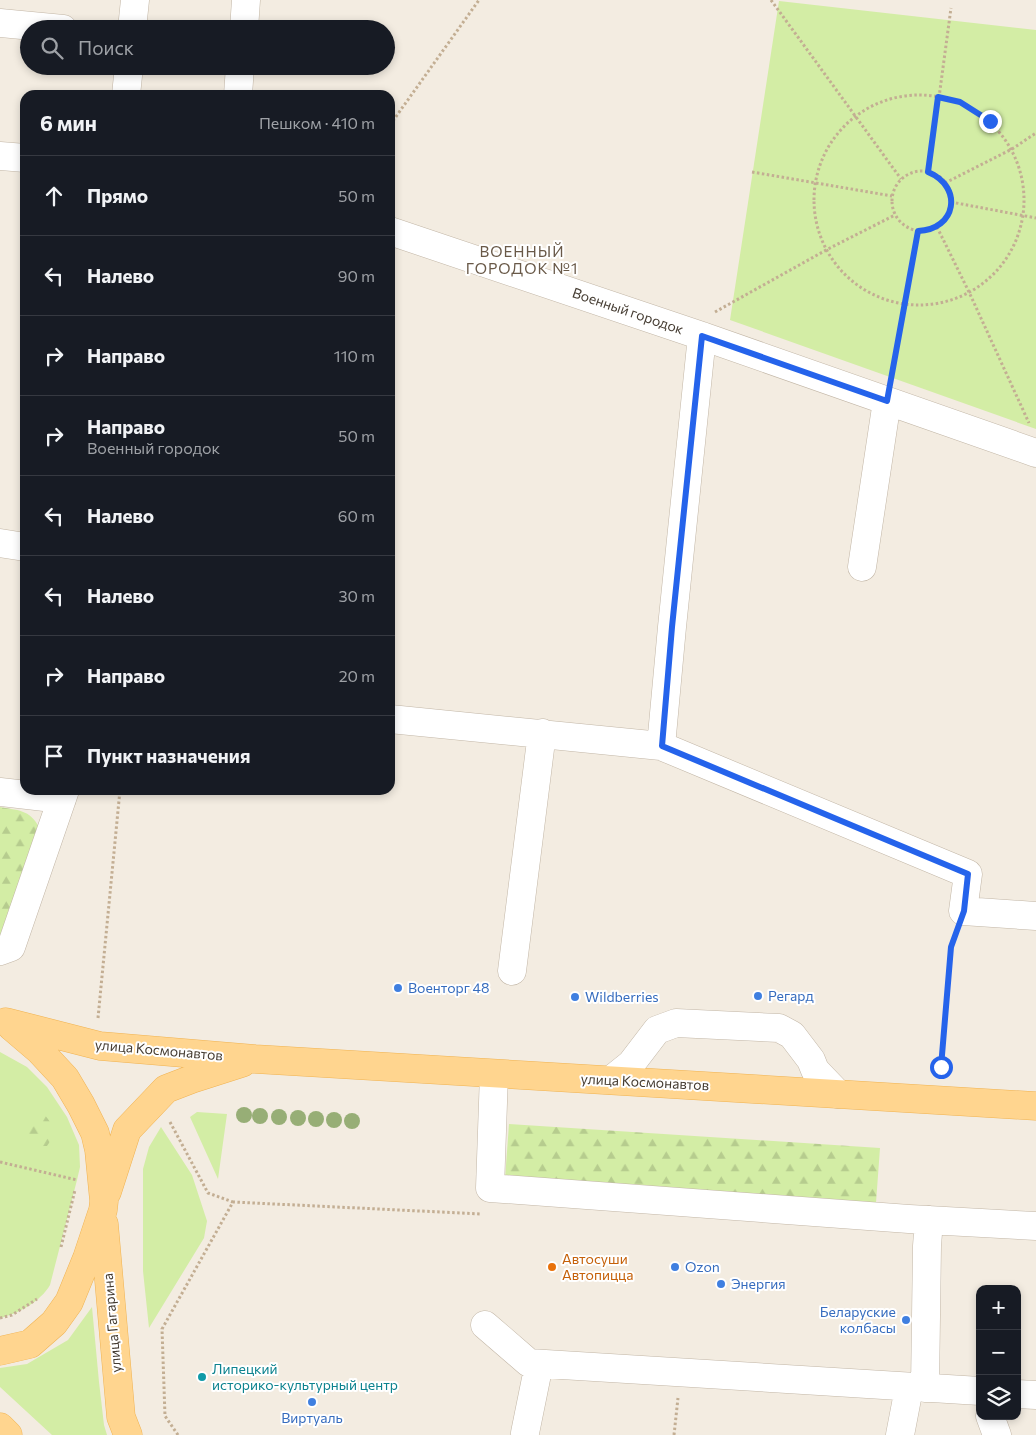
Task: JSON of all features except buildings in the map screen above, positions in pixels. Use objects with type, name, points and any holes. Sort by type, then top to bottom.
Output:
[{"type":"main road","name":"улица Космонавтов","points":[[3,1021],[100,1046],[255,1059],[1036,1106]]},
{"type":"main road","name":"улица Гагарина","points":[[3,1021],[38,1050],[65,1078],[95,1133],[99,1150],[121,1417],[128,1435]]},
{"type":"main road","name":"улица Космонавтов","points":[[0,1351],[30,1344],[54,1324],[69,1302],[87,1258],[127,1130],[166,1089],[255,1059]]},
{"type":"main road","points":[[0,1427],[8,1435]]},
{"type":"lane","points":[[133,20],[135,0]]},
{"type":"lane","points":[[245,20],[246,0]]},
{"type":"lane","points":[[0,23],[20,25]]},
{"type":"lane","points":[[127,90],[128,75]]},
{"type":"lane","points":[[238,90],[239,75]]},
{"type":"lane","points":[[0,156],[20,158]]},
{"type":"lane","name":"Военный городок","points":[[395,232],[708,325],[887,401],[1034,441]]},
{"type":"lane","points":[[662,746],[672,627],[708,325]]},
{"type":"lane","points":[[862,567],[887,401]]},
{"type":"lane","points":[[0,543],[20,546]]},
{"type":"lane","points":[[395,719],[662,746],[968,874],[964,911],[1036,916]]},
{"type":"lane","points":[[512,971],[542,733]]},
{"type":"lane","points":[[0,792],[20,793]]},
{"type":"lane","points":[[0,951],[11,947],[64,795]]},
{"type":"lane","points":[[611,1080],[631,1064],[657,1030],[676,1023],[779,1028],[792,1035],[811,1060],[815,1070],[838,1094]]},
{"type":"lane","points":[[494,1074],[490,1188],[1036,1226]]},
{"type":"lane","points":[[900,1435],[917,1388],[929,1220]]},
{"type":"lane","points":[[485,1325],[529,1363],[976,1391]]},
{"type":"lane","points":[[525,1433],[538,1364]]},
{"type":"lane","points":[[1021,1394],[1036,1396]]},
{"type":"lane","points":[[991,1420],[997,1435]]},
{"type":"path","points":[[395,118],[479,0]]},
{"type":"path","points":[[771,0],[901,179]]},
{"type":"path","points":[[928,172],[951,8]]},
{"type":"path","points":[[926,94],[938,97],[960,102],[990,121],[1012,148],[1024,181],[1024,216],[1013,250],[992,277],[962,296],[928,305],[894,302],[862,289],[836,265],[820,235],[814,202],[819,167],[835,137],[860,113],[891,98],[926,94]]},
{"type":"path","points":[[945,183],[1012,148],[1036,133]]},
{"type":"path","points":[[752,172],[892,196]]},
{"type":"path","points":[[918,172],[928,172],[938,176],[950,192],[952,202],[950,212],[945,220],[937,227],[918,231],[908,228],[900,222],[892,206],[892,196],[895,187],[901,179],[909,174],[918,172]]},
{"type":"path","points":[[952,202],[1036,218]]},
{"type":"path","points":[[708,325],[828,249],[895,214]]},
{"type":"path","points":[[937,227],[969,292],[1034,441]]},
{"type":"path","points":[[887,401],[918,231]]},
{"type":"path","points":[[98,1018],[120,795]]},
{"type":"path","points":[[941,1067],[951,947],[964,911]]},
{"type":"path","points":[[168,1118],[208,1193],[233,1202],[491,1214]]},
{"type":"path","points":[[0,1162],[77,1180]]},
{"type":"path","points":[[59,1255],[79,1173]]},
{"type":"path","points":[[178,1435],[165,1416],[162,1329],[233,1202]]},
{"type":"path","points":[[0,1318],[17,1312],[40,1296]]},
{"type":"path","points":[[674,1435],[682,1373]]},
{"type":"green space","points":[[779,1],[1036,30],[1036,429],[730,320]]},
{"type":"green space","points":[[0,807],[14,809],[29,815],[41,831],[0,937]]},
{"type":"green space","points":[[0,1052],[27,1067],[47,1087],[67,1117],[79,1145],[80,1167],[50,1285],[41,1296],[28,1306],[0,1318]]},
{"type":"green space","points":[[197,1112],[227,1114],[218,1179],[190,1117]]},
{"type":"green space","points":[[42,1113],[51,1124],[52,1137],[47,1146],[30,1145],[23,1136],[23,1128],[27,1120]]},
{"type":"green space","points":[[509,1124],[880,1148],[876,1203],[505,1179]]},
{"type":"green space","points":[[161,1127],[192,1175],[207,1221],[204,1238],[149,1328],[143,1271],[143,1169],[149,1147]]},
{"type":"green space","points":[[92,1307],[104,1425],[107,1435],[52,1435],[0,1387],[0,1368],[27,1364],[68,1340]]},
{"type":"place","name":"Военторг 48","points":[[398,988]]},
{"type":"place","name":"Регард","points":[[758,996]]},
{"type":"place","name":"Wildberries","points":[[575,997]]},
{"type":"place","name":"Автосуши Автопицца","points":[[552,1267]]},
{"type":"place","name":"Ozon","points":[[675,1267]]},
{"type":"place","name":"Энергия","points":[[721,1284]]},
{"type":"place","name":"Беларуские колбасы","points":[[906,1320]]},
{"type":"place","name":"Липецкий историко-культурный центр","points":[[202,1377]]},
{"type":"place","name":"Виртуаль","points":[[312,1402]]},
{"type":"district","name":"ВОЕННЫЙ ГОРОДОК №1","points":[[522,260]]},
{"type":"route","points":[[941,1067],[951,947],[964,911],[968,874],[662,746],[672,627],[702,336],[887,401],[918,231],[937,227],[950,212],[952,202],[950,192],[945,183],[938,176],[928,172],[938,97],[960,102],[990,121]]}]
